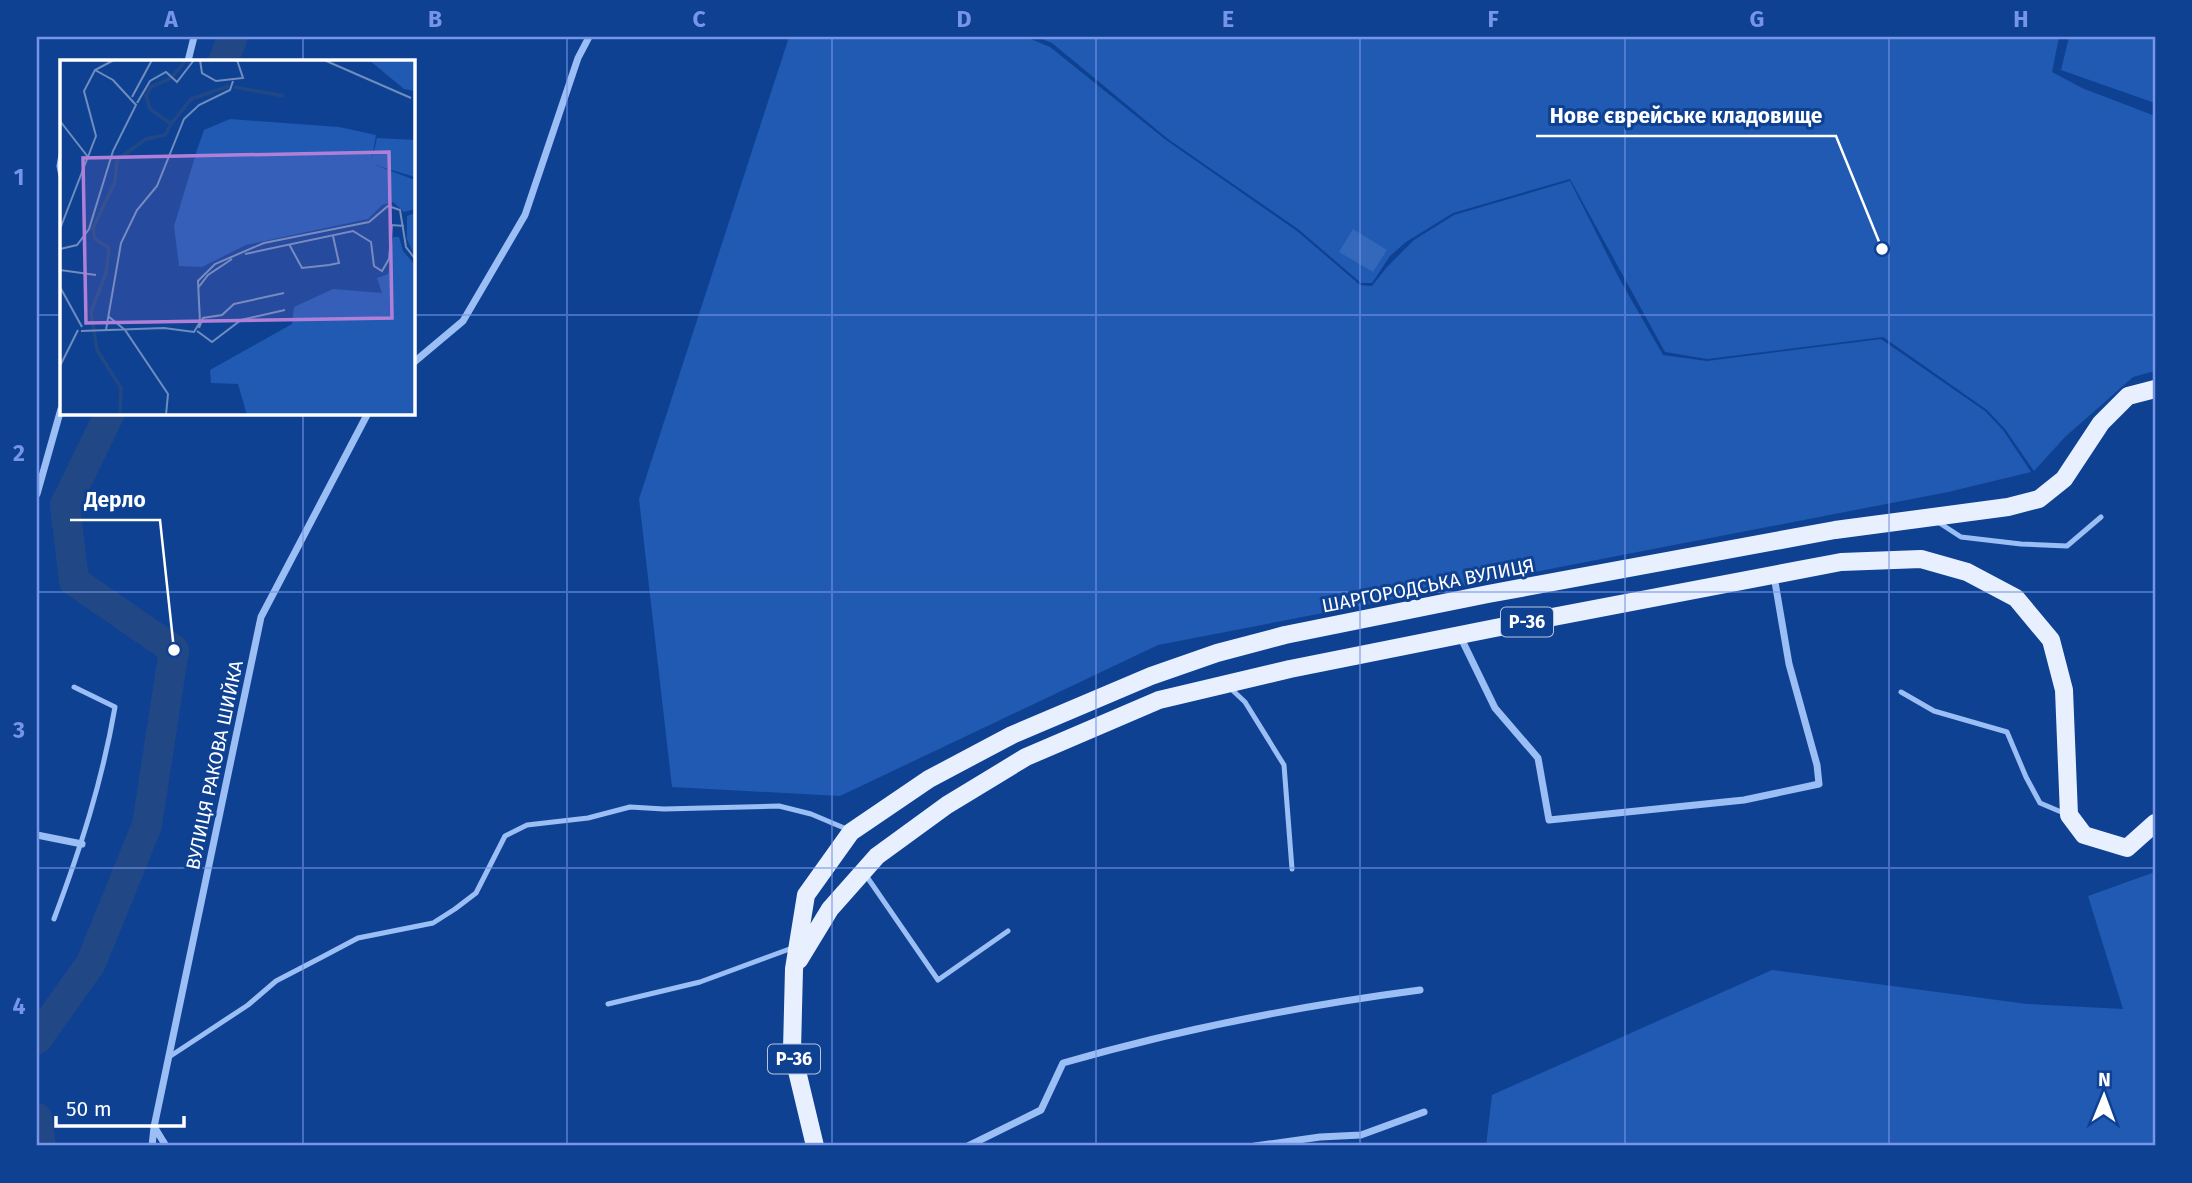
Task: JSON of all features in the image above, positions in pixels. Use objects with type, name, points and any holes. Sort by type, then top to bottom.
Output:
[{"type":"main road","name":"ШАРГОРОДСЬКА ВУЛИЦЯ","points":[[815,1146],[792,1050],[794,969],[806,895],[851,832],[929,779],[1012,734],[1150,676],[1217,653],[1285,635],[1514,589],[1835,530],[2008,507],[2039,499],[2064,479],[2101,423],[2128,396],[2155,389]]},
{"type":"main road","name":"ШАРГОРОДСЬКА ВУЛИЦЯ","points":[[794,969],[830,909],[877,856],[947,805],[1026,757],[1159,699],[1459,635],[1841,562],[1921,559],[1967,572],[2016,598],[2051,640],[2064,690],[2069,815]]},
{"type":"main road","points":[[2069,815],[2084,835],[2127,848],[2155,823]]},
{"type":"street","points":[[188,60],[194,37]]},
{"type":"street","points":[[415,361],[463,321],[525,215],[578,58],[589,37]]},
{"type":"street","points":[[37,494],[60,413]]},
{"type":"street","name":"ВУЛИЦЯ РАКОВА ШИЙКА","points":[[152,1146],[261,617],[367,415]]},
{"type":"street","points":[[1459,635],[1495,708],[1538,758],[1549,820],[1744,800],[1819,784],[1817,765],[1789,664],[1774,575]]},
{"type":"street","points":[[37,835],[82,844]]},
{"type":"street","points":[[968,1146],[1041,1110],[1063,1063],[1119,1046],[1198,1028],[1329,1002],[1420,990]]},
{"type":"street","points":[[1255,1146],[1320,1137],[1361,1135],[1424,1112]]},
{"type":"street","points":[[154,1127],[166,1146]]},
{"type":"lane","points":[[1932,517],[1961,537],[2067,546],[2101,517]]},
{"type":"lane","points":[[1224,683],[1245,702],[1284,765],[1292,869]]},
{"type":"lane","points":[[54,919],[82,844],[105,761],[115,707],[74,687]]},
{"type":"lane","points":[[1901,692],[1934,711],[2007,732],[2040,803],[2069,815]]},
{"type":"lane","points":[[169,1057],[248,1005],[276,981],[300,968],[358,938],[433,923],[455,909],[476,893],[505,836],[527,825],[588,818],[630,807],[664,809],[779,806],[811,814],[851,832]]},
{"type":"lane","points":[[863,872],[938,980],[1008,931]]},
{"type":"lane","points":[[608,1004],[700,982],[798,946]]},
{"type":"shaded area","points":[[789,37],[1026,37],[1050,47],[1166,140],[1297,231],[1360,285],[1372,286],[1414,240],[1454,215],[1570,181],[1620,280],[1663,355],[1707,361],[1881,339],[1985,411],[2003,430],[2031,472],[1948,492],[1158,645],[840,796],[672,787],[639,499]]},
{"type":"shaded area","points":[[1037,37],[2059,37],[2052,72],[2082,88],[2155,116],[2155,371],[2133,377],[2065,437],[2034,471],[2005,429],[1987,410],[1883,337],[1707,359],[1665,352],[1570,179],[1453,213],[1406,242],[1390,256],[1372,283],[1361,283],[1298,229],[1168,139],[1052,43]]},
{"type":"shaded area","points":[[2069,37],[2155,37],[2155,103],[2061,70]]},
{"type":"shaded area","points":[[2155,872],[2155,1146],[1486,1146],[1492,1095],[1772,970],[2027,1004],[2123,1009],[2088,896]]},
{"type":"building","points":[[1353,229],[1387,250],[1373,272],[1339,252]]},
{"type":"waterway","points":[[223,60],[233,37]]},
{"type":"waterway","points":[[37,1039],[91,963],[147,825],[174,650],[74,581],[65,505],[109,415]]},
{"type":"waterway","points":[[37,1118],[41,1146]]},
{"type":"place","name":"Нове єврейське кладовище","points":[[1882,249]]},
{"type":"place","name":"Дерло","points":[[174,650]]}]
